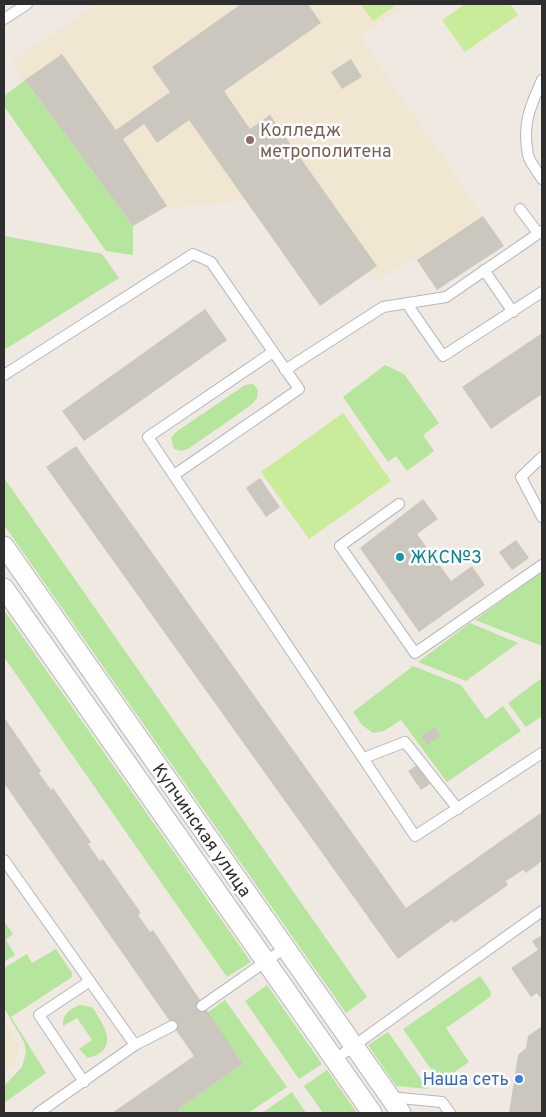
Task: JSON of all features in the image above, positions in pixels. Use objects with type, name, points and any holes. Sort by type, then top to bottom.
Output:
[{"type":"street","name":"Купчинская улица","points":[[4,546],[401,1113]]},
{"type":"street","name":"Купчинская улица","points":[[4,588],[372,1113]]},
{"type":"lane","points":[[4,19],[26,4]]},
{"type":"lane","points":[[542,80],[527,112],[526,119],[528,157],[542,179]]},
{"type":"lane","points":[[285,370],[382,307],[446,297],[540,232],[520,209]]},
{"type":"lane","points":[[4,375],[193,254],[211,262],[299,389],[174,475]]},
{"type":"lane","points":[[484,270],[512,312]]},
{"type":"lane","points":[[407,304],[443,356],[542,292]]},
{"type":"lane","points":[[273,352],[148,437],[415,836],[542,753]]},
{"type":"lane","points":[[542,457],[521,477],[542,516]]},
{"type":"lane","points":[[399,504],[340,546],[415,653],[542,565]]},
{"type":"lane","points":[[364,758],[405,742],[458,809]]},
{"type":"lane","points":[[4,860],[135,1044]]},
{"type":"lane","points":[[334,1060],[388,1019],[542,911]]},
{"type":"lane","points":[[202,1006],[285,948]]},
{"type":"lane","points":[[84,1082],[39,1015],[90,981]]},
{"type":"lane","points":[[38,1113],[135,1044],[172,1026]]},
{"type":"lane","points":[[389,1097],[442,1102],[450,1113]]},
{"type":"shaded area","name":"Колледж метрополитена","points":[[97,4],[407,4],[360,37],[504,246],[437,290],[414,257],[378,280],[370,271],[320,306],[246,200],[166,207],[133,226],[11,61]]},
{"type":"shaded area","points":[[4,1020],[19,1045],[15,1064],[4,1073]]},
{"type":"green space","points":[[361,4],[397,4],[373,21]]},
{"type":"green space","points":[[465,4],[510,4],[518,15],[465,52],[442,20]]},
{"type":"green space","points":[[25,80],[133,226],[133,255],[106,251],[4,106],[4,96]]},
{"type":"green space","points":[[4,236],[102,254],[119,278],[4,350]]},
{"type":"green space","points":[[385,365],[404,374],[439,423],[423,435],[434,451],[407,471],[396,456],[388,462],[343,397]]},
{"type":"green space","points":[[253,384],[258,390],[257,398],[251,405],[188,449],[181,451],[174,449],[171,438],[176,432],[245,385]]},
{"type":"green space","points":[[343,413],[391,481],[309,539],[261,472]]},
{"type":"green space","points":[[4,478],[367,997],[346,1013],[4,525]]},
{"type":"green space","points":[[542,571],[542,646],[475,620]]},
{"type":"green space","points":[[4,610],[251,962],[227,977],[4,657]]},
{"type":"green space","points":[[470,623],[518,643],[466,681],[418,662]]},
{"type":"green space","points":[[413,666],[461,685],[486,719],[503,706],[521,731],[447,782],[401,720],[384,731],[373,733],[362,725],[353,712]]},
{"type":"green space","points":[[542,678],[542,716],[526,727],[508,703]]},
{"type":"green space","points":[[4,921],[13,934],[6,940],[15,955],[4,962]]},
{"type":"green space","points":[[56,949],[72,973],[72,977],[11,1017],[46,1073],[4,1103],[4,1086],[22,1067],[26,1052],[24,1042],[4,1008],[4,968],[27,954],[32,963]]},
{"type":"green space","points":[[480,976],[491,992],[490,997],[446,1028],[469,1062],[440,1082],[403,1029]]},
{"type":"green space","points":[[267,985],[322,1064],[299,1079],[245,1001]]},
{"type":"green space","points":[[225,1000],[287,1087],[248,1113],[179,1113],[178,1109],[243,1064],[207,1013]]},
{"type":"green space","points":[[80,1005],[92,1007],[107,1036],[107,1043],[104,1049],[88,1058],[79,1049],[92,1040],[77,1018],[63,1026],[67,1013]]},
{"type":"green space","points":[[388,1032],[428,1089],[396,1086],[368,1045]]},
{"type":"green space","points":[[327,1070],[357,1113],[323,1113],[304,1086]]},
{"type":"green space","points":[[292,1092],[306,1113],[262,1113]]},
{"type":"building","points":[[241,4],[308,4],[321,23],[224,91],[250,129],[270,115],[377,266],[320,306],[189,120],[157,143],[144,124],[123,139],[167,206],[133,226],[25,80],[62,54],[116,130],[170,92],[152,67]]},
{"type":"building","points":[[351,59],[362,77],[342,89],[331,72]]},
{"type":"building","points":[[483,216],[504,246],[437,290],[417,260]]},
{"type":"building","points":[[205,309],[227,340],[84,441],[62,411]]},
{"type":"building","points":[[542,333],[542,394],[491,429],[462,387]]},
{"type":"building","points":[[76,446],[406,908],[542,812],[542,861],[526,873],[523,870],[506,881],[508,885],[454,923],[452,920],[398,959],[46,467]]},
{"type":"building","points":[[260,478],[280,507],[266,517],[246,488]]},
{"type":"building","name":"ЖКС№3","points":[[423,499],[438,519],[417,534],[451,581],[472,566],[485,585],[419,632],[360,548]]},
{"type":"building","points":[[516,540],[529,558],[512,570],[499,552]]},
{"type":"building","points":[[4,717],[41,771],[39,773],[51,790],[53,788],[91,842],[88,844],[100,861],[103,859],[141,913],[138,915],[150,932],[153,930],[243,1064],[178,1109],[179,1113],[112,1113],[194,1056],[4,783]]},
{"type":"building","points":[[435,727],[440,736],[427,745],[421,736]]},
{"type":"building","points":[[417,765],[430,784],[421,790],[408,771]]},
{"type":"building","points":[[542,935],[542,1000],[537,993],[531,997],[511,968],[538,950],[532,941]]},
{"type":"building","points":[[542,1026],[542,1113],[509,1113],[518,1055],[526,1048],[528,1036]]},
{"type":"place","name":"Колледж метрополитена","points":[[250,140]]},
{"type":"place","name":"ЖКС№3","points":[[400,557]]},
{"type":"place","name":"Наша сеть","points":[[519,1079]]}]
